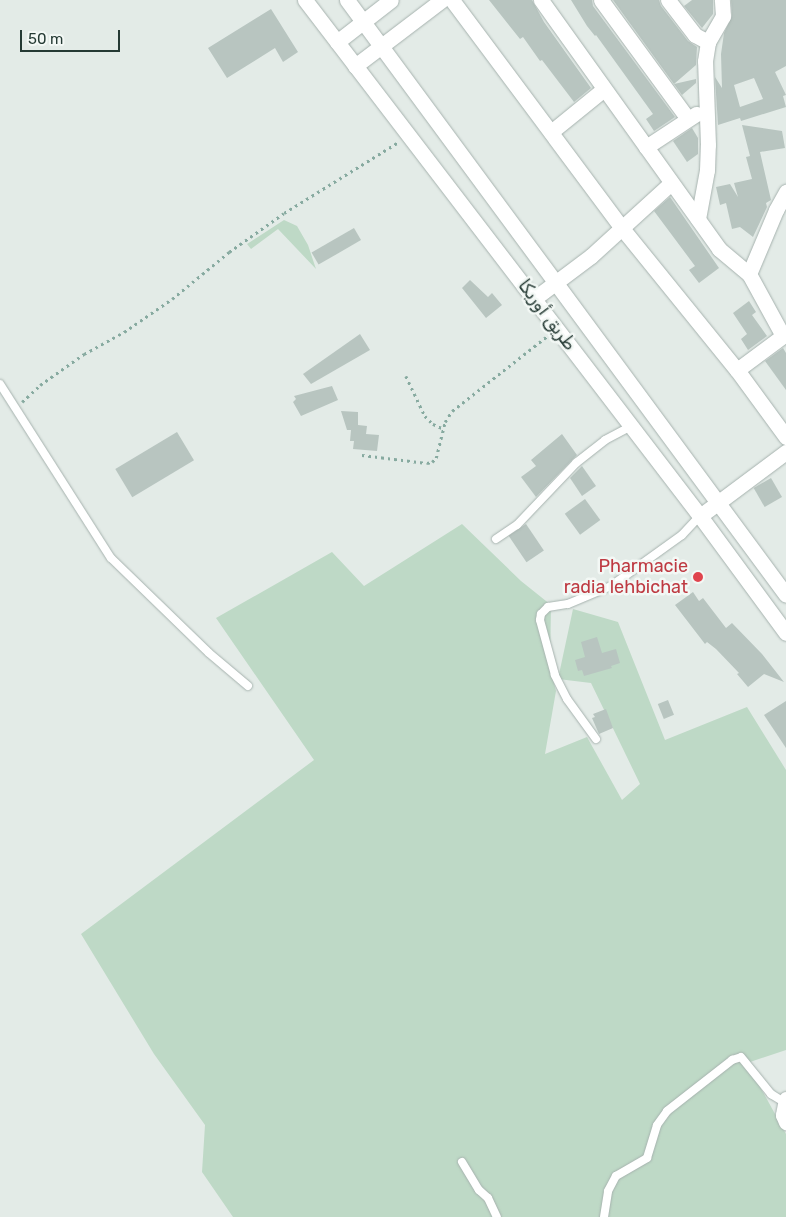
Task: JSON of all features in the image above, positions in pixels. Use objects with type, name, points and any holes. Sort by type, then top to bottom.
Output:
[{"type":"street","name":"طريق أوريكا","points":[[305,0],[535,298],[786,633]]},
{"type":"street","points":[[347,0],[554,284],[786,595]]},
{"type":"street","points":[[337,42],[391,0]]},
{"type":"street","points":[[355,66],[442,0]]},
{"type":"street","points":[[452,0],[621,227],[737,370],[786,438]]},
{"type":"street","points":[[541,0],[719,249],[749,274],[785,338],[737,370]]},
{"type":"street","points":[[601,0],[688,119]]},
{"type":"street","points":[[668,0],[695,35],[708,42]]},
{"type":"street","points":[[698,219],[707,170],[705,61],[708,42],[723,16],[722,0]]},
{"type":"street","points":[[551,132],[604,89]]},
{"type":"street","points":[[646,147],[705,108]]},
{"type":"street","points":[[535,298],[591,256],[671,184]]},
{"type":"street","points":[[749,274],[776,210],[786,192]]},
{"type":"street","points":[[700,516],[786,452]]},
{"type":"street","points":[[785,1100],[783,1115],[786,1122]]},
{"type":"lane","points":[[0,384],[111,558],[209,653],[248,686]]},
{"type":"lane","points":[[496,539],[517,525],[576,463],[606,440],[631,426]]},
{"type":"lane","points":[[596,739],[567,699],[555,675],[540,620],[541,614],[548,607],[568,604],[611,586],[682,535],[700,516]]},
{"type":"lane","points":[[604,1217],[608,1191],[616,1176],[646,1158],[666,1111],[732,1060],[741,1056],[770,1094],[785,1100]]},
{"type":"lane","points":[[462,1162],[479,1190],[488,1198],[497,1217]]},
{"type":"path","points":[[16,408],[40,385],[84,354],[124,332],[172,299],[229,252],[284,213],[409,135]]},
{"type":"path","points":[[362,456],[430,463],[436,458],[442,428],[456,407],[557,328]]},
{"type":"path","points":[[406,376],[425,416],[433,424],[442,428]]},
{"type":"green space","points":[[284,220],[297,226],[308,245],[316,269],[278,229],[251,249],[247,244]]},
{"type":"green space","points":[[462,524],[521,581],[551,605],[550,667],[556,691],[545,754],[587,737],[622,800],[640,784],[591,683],[558,679],[573,609],[618,622],[665,740],[747,707],[786,770],[786,1050],[747,1063],[786,1134],[786,1217],[233,1217],[202,1172],[205,1125],[154,1054],[81,934],[314,760],[216,618],[332,552],[364,586]]},
{"type":"building","points":[[489,0],[532,0],[544,22],[591,88],[574,102],[523,37],[520,39]]},
{"type":"building","points":[[571,0],[592,0],[593,6],[675,117],[654,131],[646,119],[653,114],[596,35],[587,26]]},
{"type":"building","points":[[613,0],[659,0],[661,6],[688,41],[697,47],[696,65],[674,84]]},
{"type":"building","points":[[692,0],[713,0],[713,14],[702,28],[684,6]]},
{"type":"building","points":[[731,0],[786,0],[786,66],[775,72],[786,95],[783,96],[786,107],[741,121],[740,118],[718,125],[715,77],[722,88],[721,54],[724,33],[732,16]],"holes":[[[754,78],[763,99],[740,107],[734,85]]]},
{"type":"building","points":[[271,9],[298,52],[283,62],[275,48],[227,78],[208,48]]},
{"type":"building","points":[[696,79],[696,83],[682,95],[674,84]]},
{"type":"building","points":[[742,125],[782,131],[785,148],[760,152],[771,200],[766,203],[767,207],[753,237],[740,227],[732,229],[726,203],[720,205],[716,187],[730,184],[738,197],[734,183],[752,179],[746,157],[750,156]]},
{"type":"building","points":[[692,128],[698,138],[698,154],[687,162],[673,141]]},
{"type":"building","points":[[670,197],[719,268],[699,283],[689,270],[695,266],[654,211]]},
{"type":"building","points":[[354,228],[361,240],[319,265],[312,252]]},
{"type":"building","points":[[470,280],[488,297],[492,293],[502,305],[486,318],[462,288]]},
{"type":"building","points":[[749,301],[756,312],[752,315],[767,336],[748,350],[741,339],[747,334],[733,313]]},
{"type":"building","points":[[360,334],[370,350],[311,384],[303,374]]},
{"type":"building","points":[[783,348],[786,353],[786,390],[765,361]]},
{"type":"building","points":[[332,386],[338,400],[301,416],[293,402],[296,399],[294,396]]},
{"type":"building","points":[[341,411],[358,412],[358,425],[367,426],[366,434],[379,435],[377,451],[353,449],[354,441],[350,441],[351,430],[347,430]]},
{"type":"building","points":[[177,432],[194,460],[132,497],[115,469]]},
{"type":"building","points":[[562,434],[577,455],[536,497],[521,477],[536,466],[531,460]]},
{"type":"building","points":[[582,466],[596,486],[582,496],[570,478]]},
{"type":"building","points":[[771,478],[782,497],[765,507],[754,488]]},
{"type":"building","points":[[585,499],[600,520],[580,535],[565,514]]},
{"type":"building","points":[[526,524],[544,551],[526,562],[509,536]]},
{"type":"building","points":[[693,592],[699,601],[703,598],[726,628],[732,623],[762,654],[784,682],[764,674],[748,687],[737,674],[739,673],[716,649],[707,642],[705,644],[675,605]]},
{"type":"building","points":[[597,637],[602,653],[616,649],[620,663],[611,666],[612,668],[584,676],[582,670],[578,671],[575,660],[585,657],[581,642]]},
{"type":"building","points":[[668,700],[674,715],[664,719],[658,704]]},
{"type":"building","points":[[786,701],[786,748],[764,715]]},
{"type":"building","points":[[606,709],[613,728],[599,734],[592,718],[595,717],[593,714]]},
{"type":"place","name":"Pharmacie radia lehbichat","points":[[698,577]]}]
